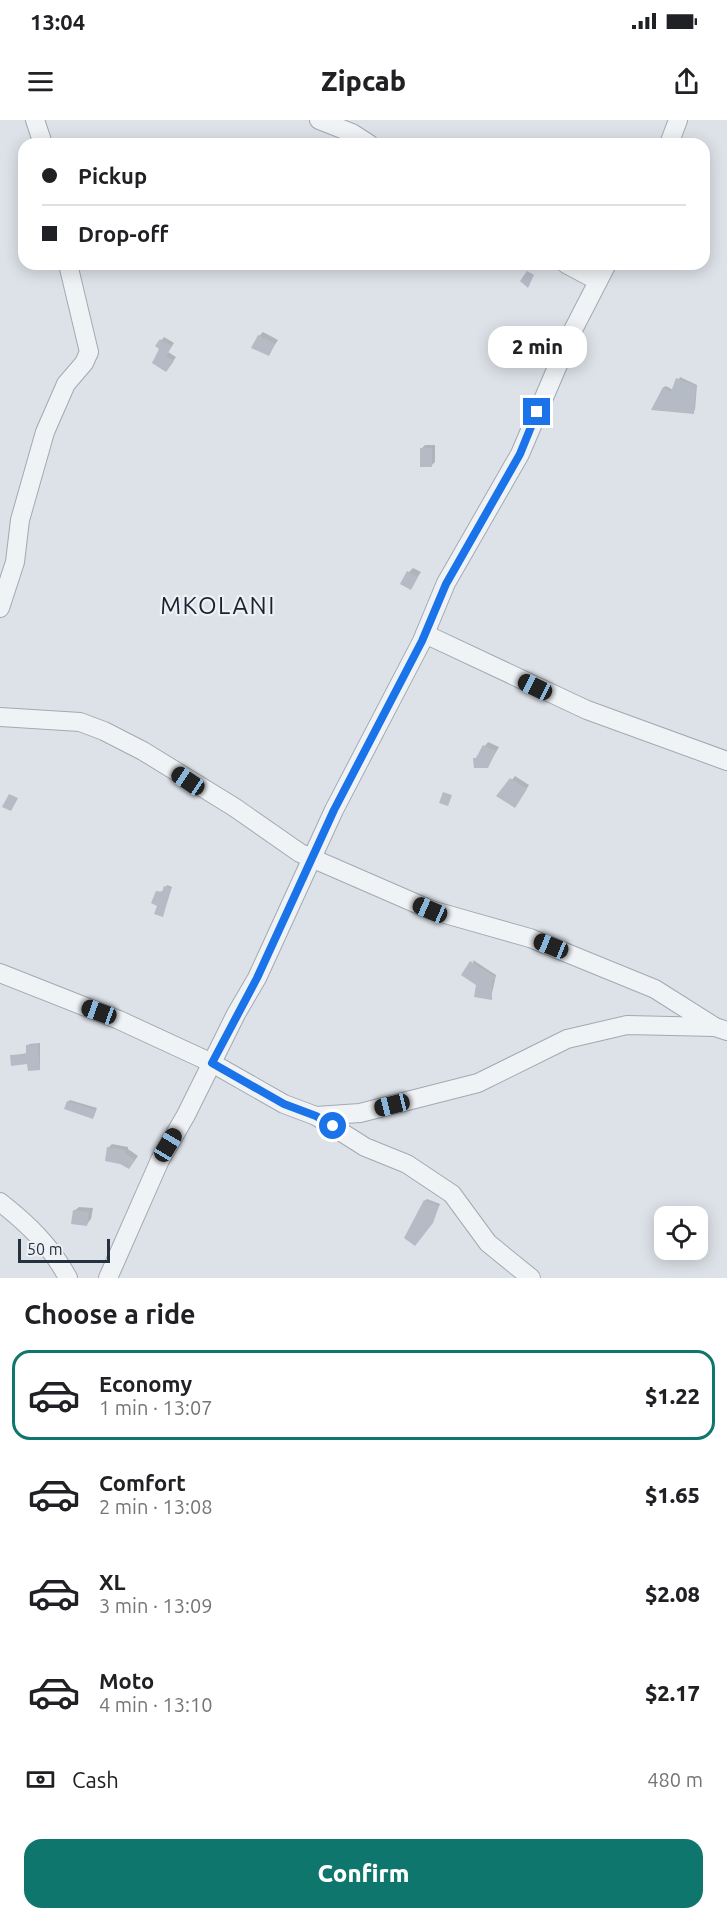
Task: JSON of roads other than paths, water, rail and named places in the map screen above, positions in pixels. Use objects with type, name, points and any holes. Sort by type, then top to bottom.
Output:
[{"type":"street","points":[[35,120],[41,138]]},
{"type":"street","points":[[319,120],[360,138]]},
{"type":"street","points":[[671,138],[678,120]]},
{"type":"street","points":[[0,608],[15,562],[20,520],[45,432],[66,384],[84,363],[89,352],[69,270]]},
{"type":"street","points":[[577,270],[598,281]]},
{"type":"street","points":[[108,1278],[160,1160],[257,978],[334,810],[425,634],[446,584],[520,454],[572,332],[604,270]]},
{"type":"street","points":[[425,634],[587,710],[727,761]]},
{"type":"street","points":[[0,717],[80,722],[120,738],[234,807],[274,836],[313,859],[430,910],[530,938],[655,989],[721,1029]]},
{"type":"street","points":[[0,974],[120,1020],[212,1063],[284,1104],[316,1116],[365,1147],[407,1164],[452,1194],[488,1243],[531,1278]]},
{"type":"street","points":[[316,1116],[360,1113],[478,1083],[567,1039],[627,1025],[721,1029]]},
{"type":"street","points":[[0,1202],[30,1226],[58,1260],[68,1278]]},
{"type":"district","name":"MKOLANI","points":[[218,606]]}]
